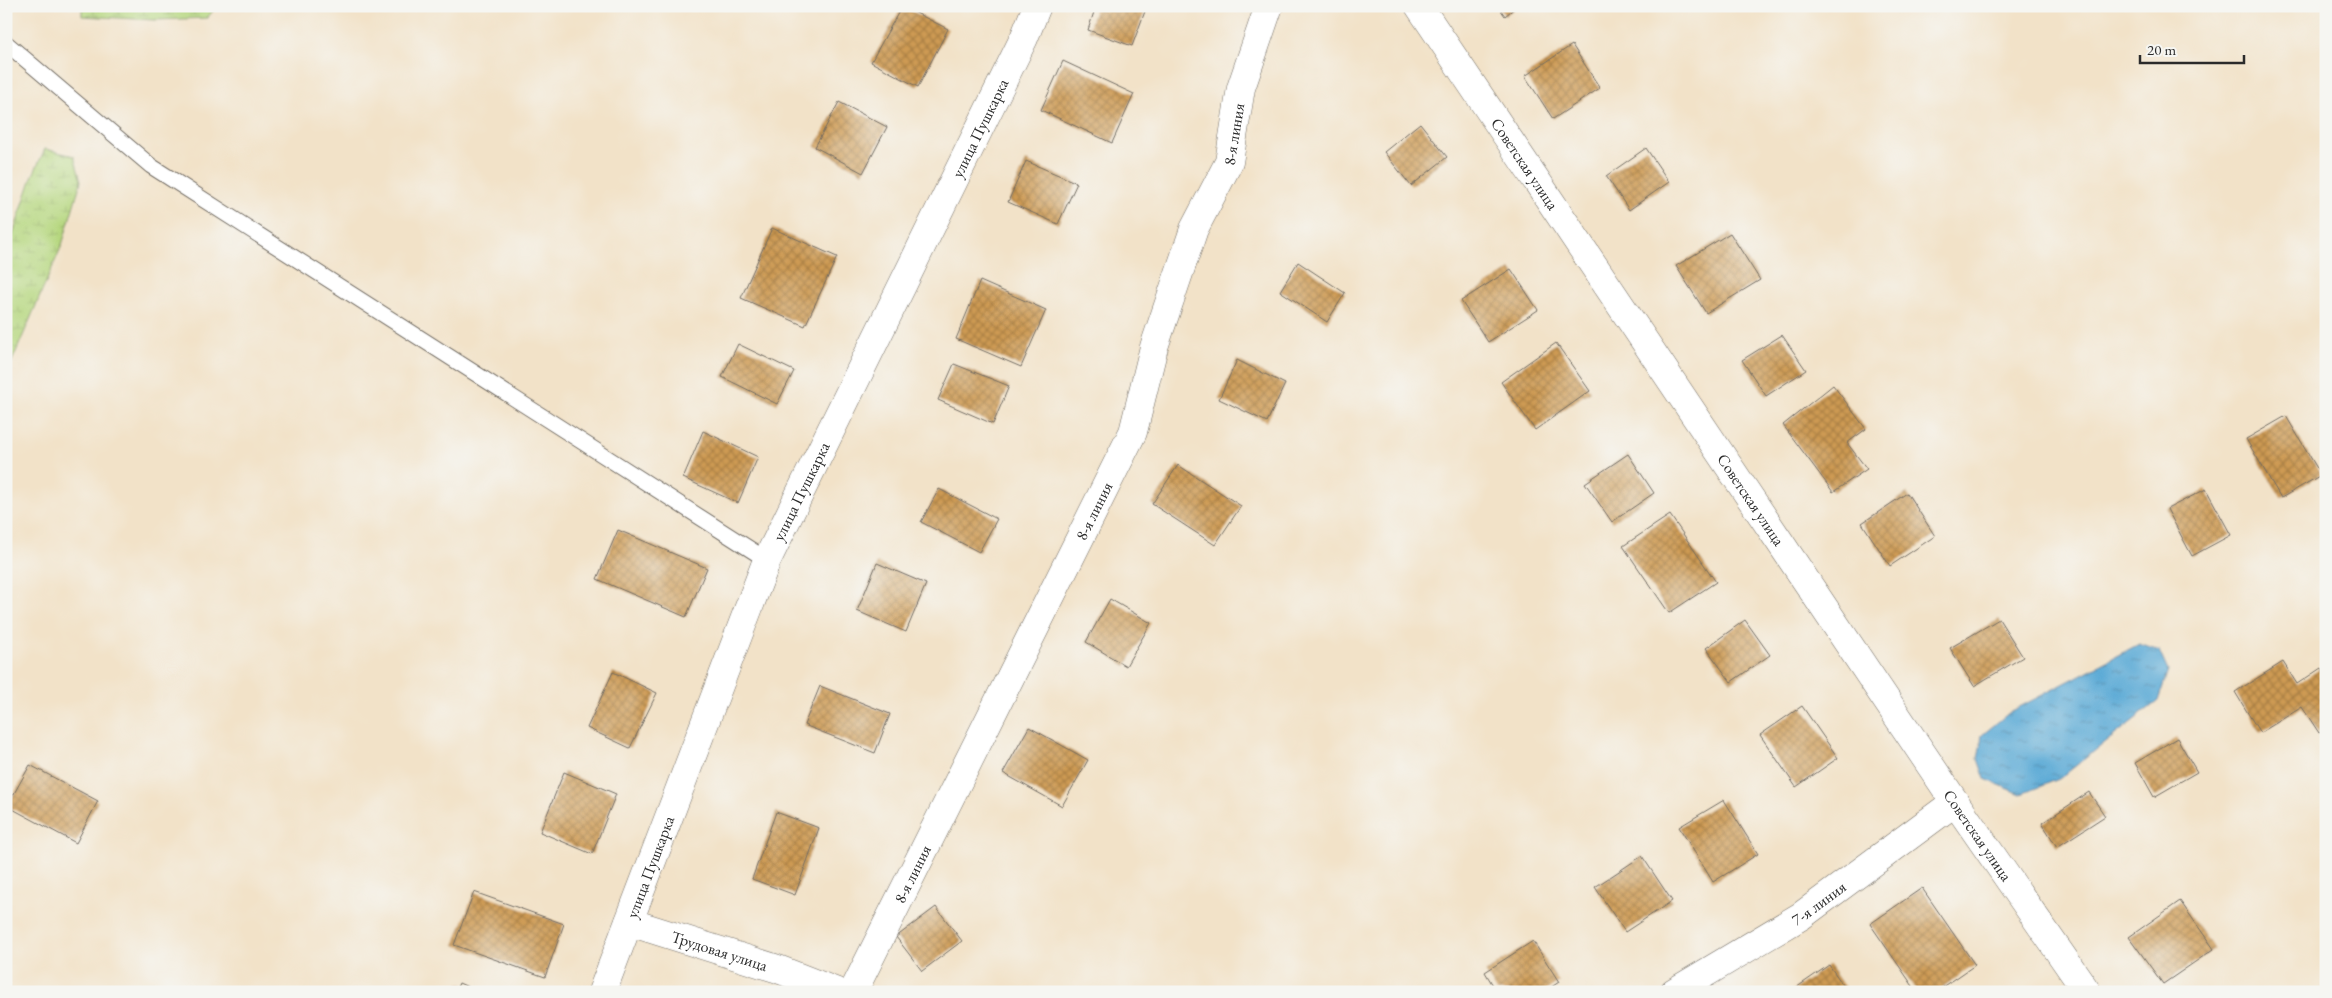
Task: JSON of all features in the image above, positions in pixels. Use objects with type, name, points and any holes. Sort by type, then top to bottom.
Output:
[{"type":"street","name":"улица Пушкарка","points":[[602,992],[767,560],[1024,38],[1037,6]]},
{"type":"street","name":"8-я линия","points":[[853,992],[1133,432],[1154,347],[1194,229],[1229,162],[1241,88],[1269,6]]},
{"type":"street","name":"Советская улица","points":[[1419,6],[1955,802],[2087,992]]},
{"type":"street","name":"7-я линия","points":[[1674,992],[1801,916],[1955,802]]},
{"type":"street","name":"Трудовая улица","points":[[630,922],[778,969],[837,992]]},
{"type":"lane","points":[[6,43],[151,166],[767,560]]},
{"type":"green space","points":[[82,6],[217,6],[207,18],[155,20],[82,16]]},
{"type":"green space","points":[[45,149],[74,156],[81,181],[62,245],[6,375],[6,255],[32,177]]},
{"type":"water","points":[[2139,644],[2159,651],[2168,671],[2158,701],[2059,779],[2021,794],[1985,779],[1978,759],[1982,735],[2010,712]]},
{"type":"building","points":[[902,6],[948,29],[918,87],[871,62]]},
{"type":"building","points":[[1096,6],[1147,6],[1132,46],[1088,30]]},
{"type":"building","points":[[1498,6],[1517,6],[1505,16]]},
{"type":"building","points":[[1572,45],[1600,88],[1553,119],[1525,76]]},
{"type":"building","points":[[1063,61],[1134,94],[1112,143],[1041,110]]},
{"type":"building","points":[[839,102],[887,127],[863,173],[815,147]]},
{"type":"building","points":[[1420,123],[1447,157],[1411,186],[1384,152]]},
{"type":"building","points":[[1646,148],[1669,182],[1629,210],[1606,176]]},
{"type":"building","points":[[1026,161],[1077,183],[1058,224],[1008,202]]},
{"type":"building","points":[[772,228],[837,257],[805,326],[741,298]]},
{"type":"building","points":[[1730,233],[1760,280],[1706,313],[1676,266]]},
{"type":"building","points":[[1298,262],[1345,293],[1327,322],[1280,291]]},
{"type":"building","points":[[1511,269],[1538,310],[1488,342],[1461,301]]},
{"type":"building","points":[[980,281],[1046,310],[1021,367],[956,339]]},
{"type":"building","points":[[1782,335],[1806,370],[1766,396],[1742,360]]},
{"type":"building","points":[[1556,343],[1590,391],[1535,430],[1501,382]]},
{"type":"building","points":[[738,344],[794,371],[777,404],[722,377]]},
{"type":"building","points":[[1237,360],[1285,384],[1267,422],[1219,399]]},
{"type":"building","points":[[954,364],[1009,386],[993,424],[938,400]]},
{"type":"building","points":[[1833,385],[1866,429],[1847,443],[1867,469],[1833,492],[1783,425]]},
{"type":"building","points":[[2286,416],[2321,475],[2281,498],[2246,439]]},
{"type":"building","points":[[703,431],[758,457],[738,503],[683,478]]},
{"type":"building","points":[[1628,454],[1654,493],[1612,522],[1585,483]]},
{"type":"building","points":[[1178,465],[1241,506],[1215,545],[1152,504]]},
{"type":"building","points":[[939,489],[997,519],[979,552],[921,522]]},
{"type":"building","points":[[2206,489],[2231,535],[2192,556],[2167,509]]},
{"type":"building","points":[[1907,493],[1935,536],[1890,566],[1862,523]]},
{"type":"building","points":[[1670,515],[1716,582],[1669,613],[1623,546]]},
{"type":"building","points":[[618,530],[707,568],[686,617],[597,579]]},
{"type":"building","points":[[877,563],[926,584],[906,632],[857,611]]},
{"type":"building","points":[[1110,599],[1151,623],[1126,666],[1086,642]]},
{"type":"building","points":[[1999,619],[2023,657],[1974,686],[1950,648]]},
{"type":"building","points":[[1745,620],[1770,655],[1731,682],[1706,648]]},
{"type":"building","points":[[2283,662],[2297,684],[2321,668],[2326,676],[2326,729],[2319,733],[2302,707],[2260,733],[2235,692]]},
{"type":"building","points":[[613,672],[657,693],[630,748],[587,728]]},
{"type":"building","points":[[820,686],[890,714],[875,753],[804,725]]},
{"type":"building","points":[[1802,706],[1838,758],[1796,787],[1760,735]]},
{"type":"building","points":[[1029,727],[1088,760],[1062,806],[1003,773]]},
{"type":"building","points":[[2177,738],[2197,772],[2154,797],[2135,763]]},
{"type":"building","points":[[30,765],[98,801],[76,843],[7,806]]},
{"type":"building","points":[[564,772],[616,794],[592,854],[540,832]]},
{"type":"building","points":[[2089,792],[2105,816],[2057,847],[2042,823]]},
{"type":"building","points":[[1724,800],[1758,854],[1713,882],[1679,827]]},
{"type":"building","points":[[776,812],[819,828],[795,895],[752,879]]},
{"type":"building","points":[[1642,856],[1672,901],[1625,932],[1595,887]]},
{"type":"building","points":[[1922,888],[1975,965],[1936,992],[1917,992],[1870,924]]},
{"type":"building","points":[[474,892],[564,924],[545,977],[454,945]]},
{"type":"building","points":[[2180,901],[2214,949],[2163,984],[2129,937]]},
{"type":"building","points":[[936,907],[962,941],[922,971],[896,937]]},
{"type":"building","points":[[1533,941],[1559,982],[1544,992],[1497,992],[1485,972]]},
{"type":"building","points":[[1829,965],[1848,992],[1790,992]]},
{"type":"building","points":[[459,983],[479,992],[455,992]]}]
